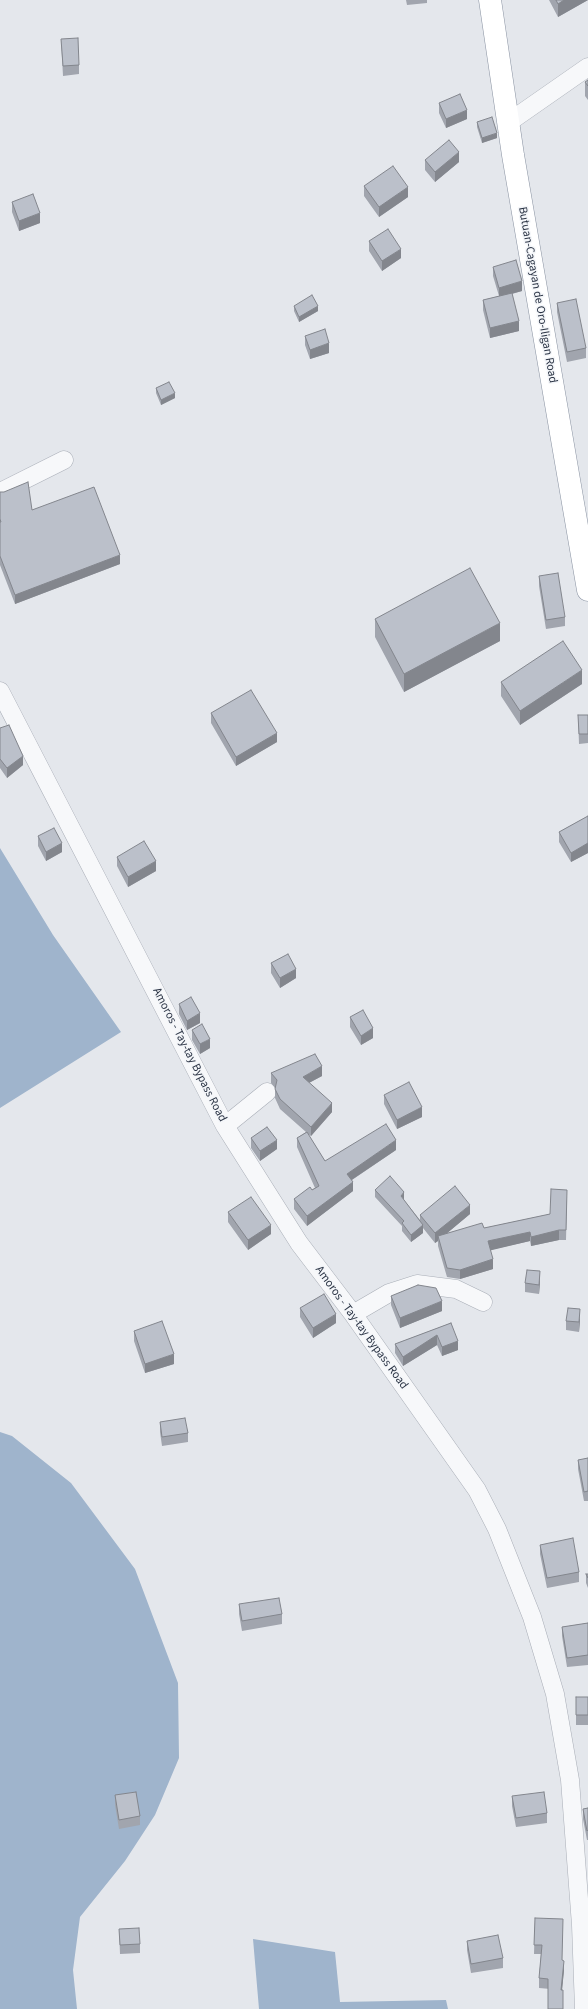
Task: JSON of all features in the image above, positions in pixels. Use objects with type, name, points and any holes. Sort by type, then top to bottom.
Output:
[{"type":"highway","name":"Butuan-Cagayan de Oro-Iligan Road","points":[[490,0],[509,122],[588,590]]},
{"type":"street","points":[[509,122],[588,67]]},
{"type":"street","points":[[0,492],[64,460]]},
{"type":"street","name":"Amoros - Tay-tay Bypass Road","points":[[0,691],[225,1126],[299,1244],[353,1314],[476,1490],[497,1529],[532,1617],[555,1694],[570,1780],[584,1925],[584,2009]]},
{"type":"street","points":[[225,1126],[267,1092]]},
{"type":"street","points":[[353,1314],[389,1293],[417,1284],[456,1289],[483,1302]]},
{"type":"water","points":[[0,848],[53,935],[121,1032],[0,1108]]},
{"type":"water","points":[[0,1432],[12,1436],[71,1483],[135,1569],[178,1683],[179,1758],[155,1815],[125,1861],[80,1917],[73,1970],[77,2009],[0,2009]]},
{"type":"water","points":[[253,1939],[335,1952],[340,2002],[446,2000],[448,2009],[259,2009]]},
{"type":"building","points":[[556,0],[564,0],[558,4]]},
{"type":"building","points":[[78,38],[79,65],[63,66],[61,39]]},
{"type":"building","points":[[460,94],[467,110],[446,119],[439,103]]},
{"type":"building","points":[[492,117],[497,133],[482,138],[477,122]]},
{"type":"building","points":[[449,140],[459,152],[435,172],[425,160]]},
{"type":"building","points":[[393,166],[408,187],[379,207],[364,186]]},
{"type":"building","points":[[33,194],[40,213],[19,221],[12,202]]},
{"type":"building","points":[[388,229],[401,249],[382,261],[369,241]]},
{"type":"building","points":[[516,260],[522,281],[499,288],[493,267]]},
{"type":"building","points":[[512,293],[519,321],[490,328],[483,300]]},
{"type":"building","points":[[312,295],[318,306],[299,317],[294,306]]},
{"type":"building","points":[[576,299],[586,348],[567,352],[557,303]]},
{"type":"building","points":[[325,329],[329,343],[310,350],[305,336]]},
{"type":"building","points":[[169,382],[175,393],[161,400],[156,388]]},
{"type":"building","points":[[28,482],[32,510],[94,487],[120,555],[15,595],[0,556],[0,492],[4,492]]},
{"type":"building","points":[[470,568],[500,623],[404,674],[375,619]]},
{"type":"building","points":[[558,573],[565,617],[546,620],[539,576]]},
{"type":"building","points":[[563,641],[582,670],[520,711],[501,682]]},
{"type":"building","points":[[251,690],[277,733],[236,757],[211,713]]},
{"type":"building","points":[[578,715],[588,715],[588,734],[579,734]]},
{"type":"building","points":[[9,725],[23,756],[7,768],[0,759],[0,728]]},
{"type":"building","points":[[588,816],[588,843],[571,853],[559,832]]},
{"type":"building","points":[[54,828],[62,843],[46,852],[38,836]]},
{"type":"building","points":[[144,841],[156,861],[128,877],[117,857]]},
{"type":"building","points":[[288,954],[296,969],[280,978],[271,963]]},
{"type":"building","points":[[191,997],[200,1013],[187,1021],[179,1004]]},
{"type":"building","points":[[363,1010],[373,1028],[361,1036],[350,1017]]},
{"type":"building","points":[[202,1024],[210,1039],[200,1044],[192,1030]]},
{"type":"building","points":[[315,1054],[322,1066],[303,1077],[332,1103],[311,1127],[280,1099],[275,1089],[277,1080],[271,1073]]},
{"type":"building","points":[[409,1082],[422,1107],[397,1120],[384,1095]]},
{"type":"building","points":[[386,1124],[396,1140],[347,1174],[353,1182],[307,1216],[294,1199],[310,1187],[312,1190],[319,1186],[297,1138],[307,1132],[325,1161]]},
{"type":"building","points":[[267,1127],[277,1140],[260,1151],[251,1138]]},
{"type":"building","points":[[390,1176],[404,1192],[401,1196],[423,1225],[411,1235],[402,1223],[404,1221],[375,1190]]},
{"type":"building","points":[[455,1186],[470,1205],[435,1233],[420,1215]]},
{"type":"building","points":[[551,1189],[567,1190],[566,1230],[559,1230],[531,1237],[530,1232],[488,1241],[493,1259],[460,1270],[447,1268],[438,1236],[482,1223],[484,1228],[550,1214]]},
{"type":"building","points":[[251,1197],[271,1225],[248,1240],[228,1212]]},
{"type":"building","points":[[527,1270],[540,1271],[539,1285],[525,1283]]},
{"type":"building","points":[[418,1285],[436,1288],[442,1301],[400,1318],[391,1296]]},
{"type":"building","points":[[324,1294],[336,1314],[313,1328],[300,1308]]},
{"type":"building","points":[[568,1308],[580,1309],[579,1322],[566,1321]]},
{"type":"building","points":[[162,1321],[174,1354],[145,1364],[134,1331]]},
{"type":"building","points":[[451,1323],[458,1341],[442,1347],[437,1335],[403,1357],[395,1344]]},
{"type":"building","points":[[185,1418],[188,1433],[162,1437],[160,1422]]},
{"type":"building","points":[[588,1458],[588,1491],[584,1492],[578,1460]]},
{"type":"building","points":[[573,1538],[579,1572],[547,1578],[540,1545]]},
{"type":"building","points":[[279,1598],[282,1614],[242,1621],[239,1604]]},
{"type":"building","points":[[588,1623],[588,1655],[567,1658],[562,1627]]},
{"type":"building","points":[[576,1697],[588,1697],[588,1715],[576,1715]]},
{"type":"building","points":[[136,1792],[140,1816],[119,1820],[115,1795]]},
{"type":"building","points":[[544,1792],[547,1813],[516,1818],[512,1796]]},
{"type":"building","points":[[588,1808],[588,1830],[587,1831],[583,1809]]},
{"type":"building","points":[[535,1918],[563,1919],[562,1960],[564,1961],[561,1990],[563,1990],[563,2009],[548,2009],[548,1979],[539,1978],[542,1945],[534,1945]]},
{"type":"building","points":[[139,1928],[140,1944],[120,1945],[119,1929]]},
{"type":"building","points":[[498,1935],[503,1958],[471,1964],[467,1941]]}]
